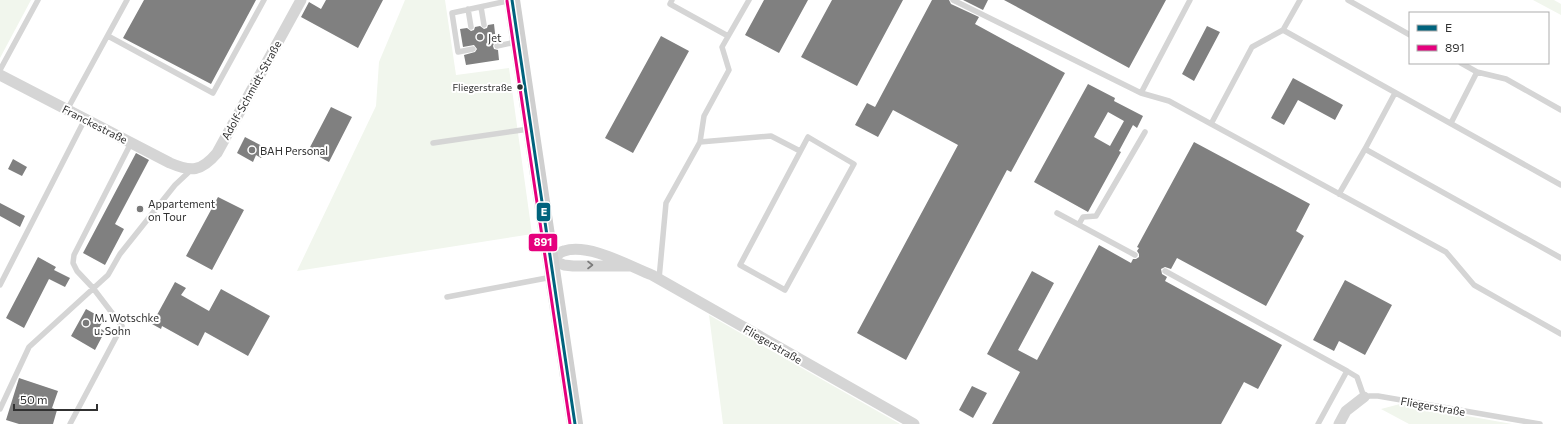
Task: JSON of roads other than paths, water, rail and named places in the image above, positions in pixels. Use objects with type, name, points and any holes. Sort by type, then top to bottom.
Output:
[{"type":"main road","points":[[512,0],[552,260],[575,424]]},
{"type":"street","name":"Adolf-Schmidt-Straße","points":[[191,170],[201,167],[211,160],[217,153],[301,0]]},
{"type":"street","name":"Franckestraße","points":[[0,75],[170,163],[191,170]]},
{"type":"street","name":"Fliegerstraße","points":[[552,260],[564,251],[580,250],[613,257],[659,279],[914,424]]},
{"type":"street","name":"Fliegerstraße","points":[[552,260],[564,265],[573,266],[631,266]]},
{"type":"street","points":[[1339,424],[1346,411],[1364,398]]},
{"type":"lane","points":[[0,70],[38,0]]},
{"type":"lane","points":[[67,110],[127,0]]},
{"type":"lane","points":[[108,36],[213,93],[264,0]]},
{"type":"lane","points":[[473,49],[458,52],[452,13],[512,0]]},
{"type":"lane","points":[[672,0],[670,4],[728,36]]},
{"type":"lane","points":[[659,279],[666,203],[700,142],[704,116],[728,70],[722,47],[748,0]]},
{"type":"lane","points":[[953,0],[1141,93],[1169,101],[1446,252],[1474,285],[1561,334]]},
{"type":"lane","points":[[1141,93],[1190,0]]},
{"type":"lane","points":[[1211,124],[1252,47],[1283,30],[1300,0]]},
{"type":"lane","points":[[1348,0],[1409,34]]},
{"type":"lane","points":[[481,7],[484,25]]},
{"type":"lane","points":[[468,9],[471,27]]},
{"type":"lane","points":[[1283,30],[1561,185]]},
{"type":"lane","points":[[497,46],[518,42]]},
{"type":"lane","points":[[1463,64],[1477,72],[1506,79],[1561,110]]},
{"type":"lane","points":[[1451,123],[1477,72]]},
{"type":"lane","points":[[1339,194],[1395,93]]},
{"type":"lane","points":[[0,285],[85,119]]},
{"type":"lane","points":[[433,143],[531,129]]},
{"type":"lane","points":[[1079,224],[1083,217],[1096,216],[1145,132]]},
{"type":"lane","points":[[700,142],[771,136],[800,151]]},
{"type":"lane","points":[[808,137],[854,164],[785,290],[740,265],[800,151],[808,137]]},
{"type":"lane","points":[[70,424],[122,326],[93,288],[77,271],[73,263],[74,255],[131,143]]},
{"type":"lane","points":[[1365,149],[1561,258]]},
{"type":"lane","points":[[0,409],[29,347],[108,275],[120,254],[175,185],[191,170]]},
{"type":"lane","points":[[1057,213],[1135,255]]},
{"type":"lane","points":[[1165,272],[1357,377],[1364,398]]},
{"type":"lane","points":[[447,297],[554,276]]},
{"type":"lane","points":[[1318,424],[1347,371]]},
{"type":"lane","name":"Fliegerstraße","points":[[1364,398],[1378,396],[1540,424]]},
{"type":"place","name":"Jet","points":[[480,37]]},
{"type":"place","name":"Fliegerstraße","points":[[520,87]]},
{"type":"place","name":"BAH Personal","points":[[252,150]]},
{"type":"place","name":"Appartement on Tour","points":[[140,209]]},
{"type":"place","name":"M. Wotschke u. Sohn","points":[[86,323]]}]
